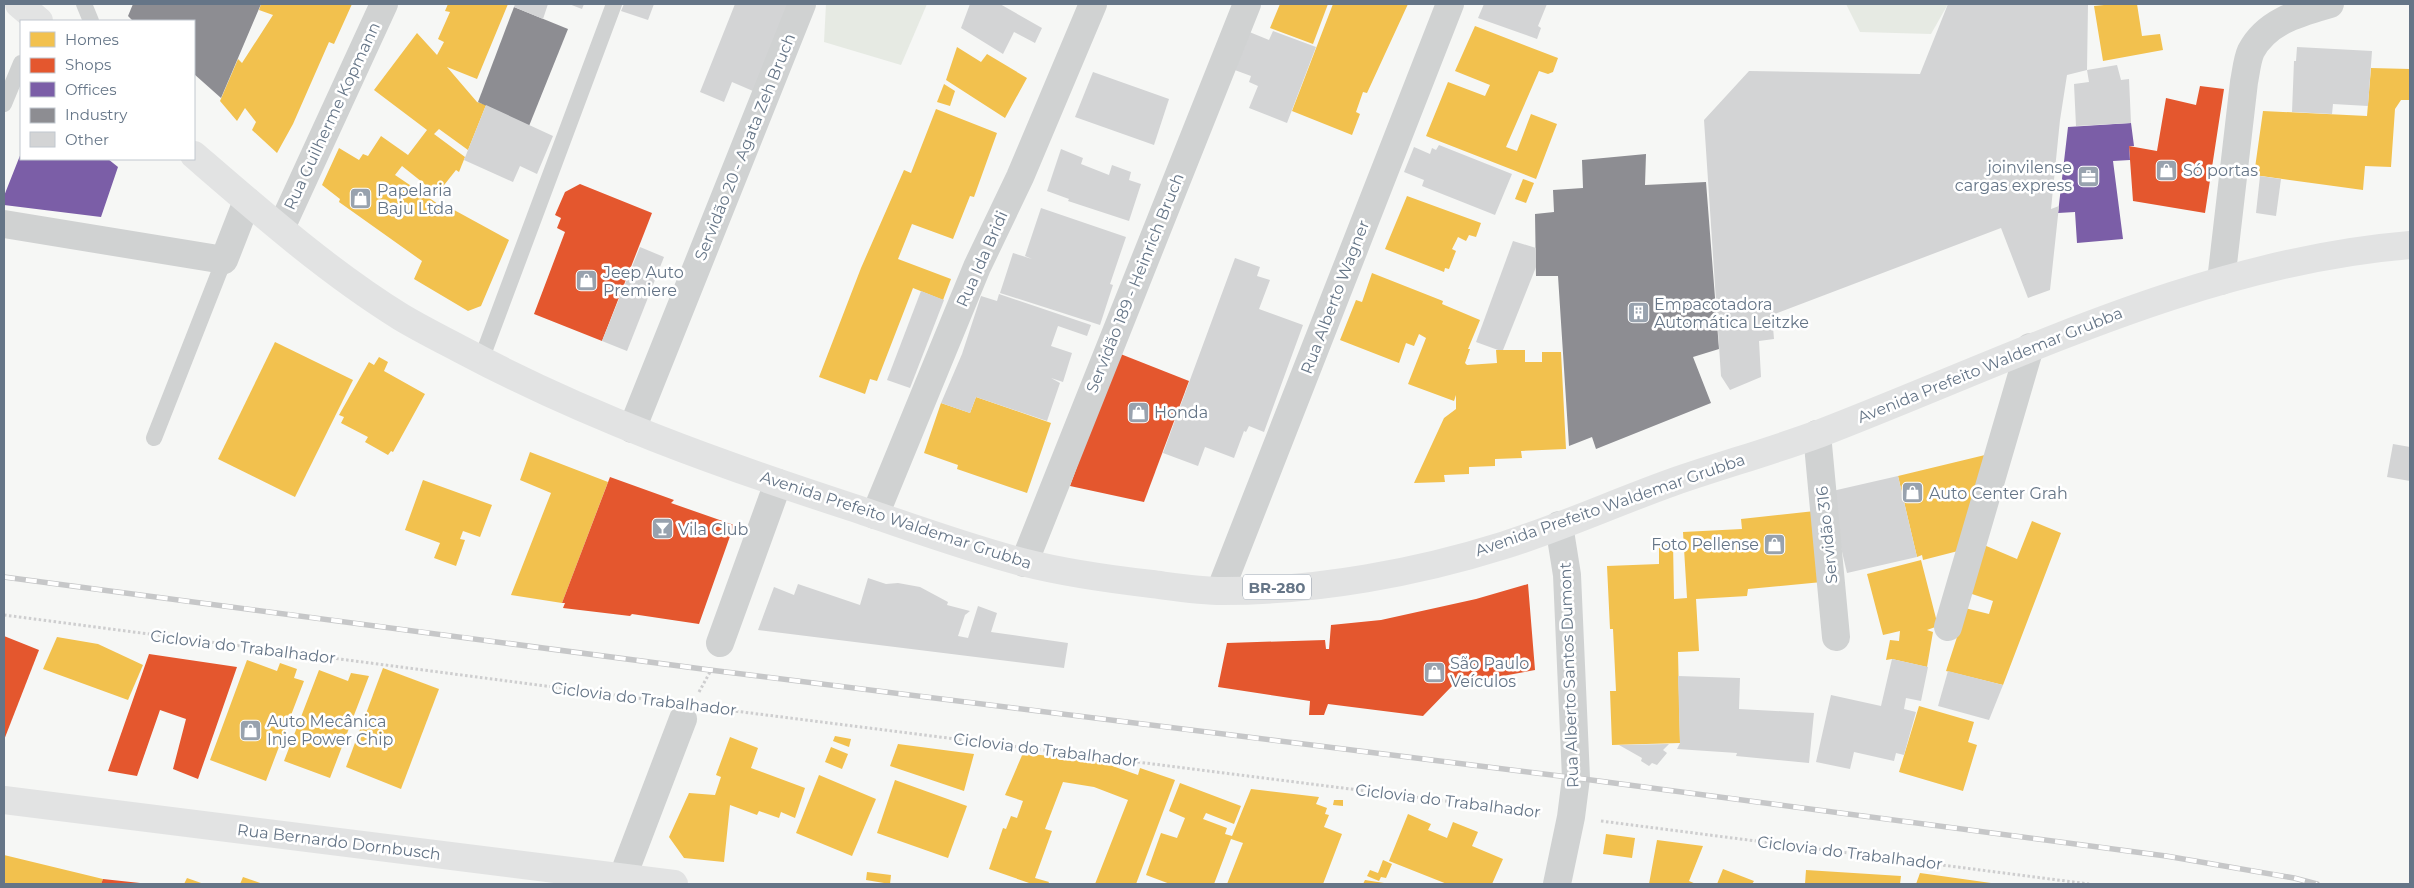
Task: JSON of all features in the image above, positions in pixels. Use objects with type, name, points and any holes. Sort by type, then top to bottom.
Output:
[{"type":"highway","points":[[19,4],[38,20]]},
{"type":"highway","name":"Avenida Prefeito Waldemar Grubba","points":[[195,156],[280,228],[352,283],[403,318],[524,382],[632,430],[778,483],[1024,563],[1098,577],[1220,591],[1310,585],[1378,575],[1445,561],[1508,544],[1671,483],[1817,434],[2030,347],[2154,301],[2221,281],[2289,264],[2366,248],[2410,245]]},
{"type":"highway","name":"Rua Bernardo Dornbusch","points":[[4,800],[622,881],[674,884]]},
{"type":"street","name":"Rua Guilherme Kopmann","points":[[280,228],[384,4]]},
{"type":"street","name":"Servidão 20 - Agata Zeh Bruch","points":[[632,430],[802,4]]},
{"type":"street","name":"Rua Ida Bridi","points":[[875,515],[977,267],[1027,160],[1093,4]]},
{"type":"street","name":"Servidão 189 - Heinrich Bruch","points":[[1024,563],[1247,4]]},
{"type":"street","name":"Rua Alberto Wagner","points":[[1220,591],[1450,4]]},
{"type":"street","points":[[2221,281],[2244,82],[2251,52],[2267,29],[2293,15],[2330,4]]},
{"type":"street","points":[[4,224],[224,260],[247,201]]},
{"type":"street","points":[[1948,627],[2030,347]]},
{"type":"street","name":"Servidão 316","points":[[1817,434],[1836,637]]},
{"type":"street","points":[[720,643],[778,483]]},
{"type":"street","name":"Rua Alberto Santos Dumont","points":[[1557,884],[1571,817],[1576,778],[1567,575],[1559,524]]},
{"type":"street","points":[[622,881],[687,712]]},
{"type":"lane","points":[[84,4],[91,20]]},
{"type":"lane","points":[[481,360],[614,4]]},
{"type":"lane","points":[[4,104],[20,65]]},
{"type":"lane","points":[[154,438],[224,260]]},
{"type":"path","name":"Ciclovia do Trabalhador","points":[[4,615],[662,701]]},
{"type":"path","points":[[687,712],[710,670],[720,643]]},
{"type":"path","name":"Ciclovia do Trabalhador","points":[[687,712],[1571,817],[2089,884]]},
{"type":"shaded area","points":[[826,4],[927,4],[901,65],[824,42]]},
{"type":"shaded area","points":[[1846,4],[1948,4],[1931,34],[1860,32]]},
{"type":"building: Homes","points":[[261,4],[352,4],[334,44],[329,42],[293,124],[277,153],[252,130],[256,122],[245,108],[237,121],[220,101],[238,59],[242,63],[273,15],[259,10]]},
{"type":"building: Homes","points":[[448,4],[508,4],[477,79],[447,67],[477,102],[486,105],[468,150],[439,129],[434,134],[465,157],[459,172],[456,170],[437,194],[402,166],[395,175],[444,208],[445,205],[509,240],[481,306],[468,311],[414,279],[422,261],[339,202],[340,199],[322,185],[339,148],[359,160],[363,154],[368,156],[381,136],[408,155],[427,130],[374,90],[417,33],[437,55],[444,42],[438,39],[450,12],[445,11]]},
{"type":"building: Homes","points":[[1280,4],[1328,4],[1313,44],[1270,28]]},
{"type":"building: Homes","points":[[1333,4],[1408,4],[1367,93],[1363,92],[1356,112],[1360,114],[1352,135],[1292,111]]},
{"type":"building: Homes","points":[[2137,4],[2142,36],[2160,34],[2163,50],[2103,61],[2094,6]]},
{"type":"building: Homes","points":[[1475,26],[1558,58],[1553,72],[1548,74],[1539,71],[1506,147],[1517,151],[1531,114],[1557,124],[1536,179],[1426,136],[1448,82],[1485,96],[1490,85],[1455,71]]},
{"type":"building: Homes","points":[[957,47],[981,62],[987,54],[1027,78],[1005,118],[946,80]]},
{"type":"building: Homes","points":[[2371,68],[2410,69],[2410,100],[2401,100],[2395,109],[2391,167],[2365,166],[2363,190],[2254,175],[2263,111],[2367,116]]},
{"type":"building: Homes","points":[[944,84],[955,91],[950,106],[937,102]]},
{"type":"building: Homes","points":[[936,109],[997,133],[974,197],[970,196],[953,239],[912,224],[898,259],[951,279],[943,300],[913,288],[877,381],[870,379],[865,394],[819,377],[861,268],[904,170],[911,173]]},
{"type":"building: Homes","points":[[1523,179],[1534,183],[1526,203],[1515,199]]},
{"type":"building: Homes","points":[[1407,196],[1481,223],[1476,237],[1469,235],[1466,241],[1458,237],[1452,249],[1456,251],[1449,269],[1445,268],[1444,272],[1385,249]]},
{"type":"building: Homes","points":[[1372,273],[1443,301],[1442,304],[1480,320],[1468,349],[1470,349],[1465,363],[1467,365],[1497,363],[1496,350],[1525,350],[1525,362],[1542,362],[1542,352],[1561,352],[1566,449],[1521,451],[1522,458],[1495,459],[1495,466],[1469,467],[1469,474],[1444,475],[1445,482],[1414,483],[1444,418],[1456,409],[1456,395],[1454,401],[1408,384],[1426,338],[1419,334],[1414,346],[1406,343],[1399,363],[1340,340],[1356,300],[1362,302]]},
{"type":"building: Homes","points":[[275,342],[353,380],[295,497],[218,459]]},
{"type":"building: Homes","points":[[379,357],[388,362],[384,371],[425,394],[393,452],[391,451],[388,455],[365,442],[368,437],[341,423],[344,417],[339,415],[369,362],[374,365]]},
{"type":"building: Homes","points":[[976,397],[1051,423],[1027,493],[957,469],[958,465],[924,453],[941,403],[970,413]]},
{"type":"building: Homes","points":[[530,452],[608,482],[562,603],[511,595],[551,493],[520,480]]},
{"type":"building: Homes","points":[[1985,455],[1958,551],[1923,560],[1922,555],[1917,557],[1898,476]]},
{"type":"building: Homes","points":[[423,480],[492,505],[480,537],[463,531],[460,539],[465,540],[456,566],[434,558],[440,543],[405,530]]},
{"type":"building: Homes","points":[[1815,511],[1822,582],[1748,589],[1747,596],[1696,599],[1699,651],[1678,652],[1680,743],[1612,745],[1610,691],[1616,691],[1613,629],[1610,629],[1607,566],[1659,564],[1659,543],[1673,542],[1674,599],[1687,598],[1683,532],[1742,529],[1741,519]]},
{"type":"building: Homes","points":[[2032,521],[2061,533],[2003,685],[1946,671],[1958,634],[1957,606],[1989,614],[1993,601],[1966,592],[1984,545],[2017,559]]},
{"type":"building: Homes","points":[[1921,560],[1938,626],[1927,630],[1933,632],[1927,667],[1892,659],[1886,660],[1890,640],[1899,641],[1900,631],[1883,635],[1867,574]]},
{"type":"building: Homes","points":[[57,637],[98,644],[143,665],[128,700],[43,669]]},
{"type":"building: Homes","points":[[247,660],[277,671],[280,663],[297,669],[294,678],[304,681],[266,781],[210,760]]},
{"type":"building: Homes","points":[[383,668],[439,689],[401,789],[346,767]]},
{"type":"building: Homes","points":[[319,670],[348,681],[351,673],[369,676],[330,778],[284,761]]},
{"type":"building: Homes","points":[[1919,706],[1974,722],[1968,742],[1977,745],[1963,791],[1899,772]]},
{"type":"building: Homes","points":[[835,736],[851,739],[849,747],[833,741]]},
{"type":"building: Homes","points":[[730,737],[758,748],[751,768],[805,788],[795,818],[781,812],[779,818],[759,811],[757,815],[730,805],[724,862],[684,858],[669,837],[689,793],[715,795],[721,777],[716,775]]},
{"type":"building: Homes","points":[[898,744],[974,754],[964,791],[890,766]]},
{"type":"building: Homes","points":[[831,747],[848,754],[842,769],[825,762]]},
{"type":"building: Homes","points":[[1023,753],[1101,762],[1138,775],[1140,768],[1175,780],[1136,884],[1095,884],[1128,800],[1094,787],[1063,782],[1045,829],[1052,831],[1035,878],[1049,882],[1048,884],[1032,884],[989,869],[1003,828],[1006,829],[1011,816],[1017,818],[1023,801],[1005,795]]},
{"type":"building: Homes","points":[[819,775],[876,799],[852,856],[796,833]]},
{"type":"building: Homes","points":[[895,780],[967,806],[948,858],[877,833]]},
{"type":"building: Homes","points":[[1180,783],[1241,806],[1234,824],[1206,813],[1203,819],[1227,828],[1225,834],[1232,836],[1251,789],[1319,797],[1316,804],[1327,808],[1325,814],[1329,815],[1324,827],[1342,834],[1323,884],[1227,884],[1243,843],[1231,839],[1214,884],[1170,884],[1146,875],[1161,833],[1177,838],[1185,818],[1169,811]]},
{"type":"building: Homes","points":[[1334,800],[1343,800],[1343,806],[1333,805]]},
{"type":"building: Homes","points":[[1408,814],[1431,824],[1428,830],[1447,838],[1453,822],[1478,832],[1472,846],[1503,859],[1492,884],[1447,884],[1389,861]]},
{"type":"building: Homes","points":[[1606,834],[1635,838],[1632,858],[1603,854]]},
{"type":"building: Homes","points":[[1657,840],[1703,846],[1689,881],[1696,884],[1649,884]]},
{"type":"building: Homes","points":[[4,855],[103,879],[101,884],[4,884]]},
{"type":"building: Homes","points":[[1383,860],[1392,864],[1386,878],[1381,877],[1379,881],[1367,876],[1370,870],[1378,873]]},
{"type":"building: Homes","points":[[1723,869],[1754,881],[1752,884],[1717,884]]},
{"type":"building: Homes","points":[[1806,870],[1901,876],[1900,884],[1805,884]]},
{"type":"building: Homes","points":[[867,872],[891,875],[890,884],[866,880]]},
{"type":"building: Homes","points":[[1920,873],[1991,883],[1991,884],[1916,884]]},
{"type":"building: Homes","points":[[243,877],[263,884],[240,884]]},
{"type":"building: Homes","points":[[187,878],[204,884],[184,884]]},
{"type":"building: Homes","points":[[1365,880],[1384,883],[1384,884],[1363,884]]},
{"type":"building: Shops","points":[[2200,86],[2224,89],[2205,213],[2133,201],[2129,146],[2157,151],[2166,98],[2196,105]]},
{"type":"building: Shops","name":"Jeep Auto Premiere","points":[[580,184],[652,213],[602,341],[534,314],[565,232],[557,228],[561,218],[555,215],[565,192]]},
{"type":"building: Shops","name":"Honda","points":[[1118,353],[1189,381],[1144,502],[1070,486]]},
{"type":"building: Shops","points":[[610,477],[674,500],[671,503],[734,525],[699,624],[632,614],[630,616],[563,608],[565,603],[562,603]]},
{"type":"building: Shops","points":[[1528,584],[1535,670],[1453,685],[1423,716],[1328,704],[1324,715],[1309,715],[1310,701],[1218,687],[1227,643],[1325,640],[1326,649],[1329,649],[1331,625],[1381,620],[1476,599]]},
{"type":"building: Shops","points":[[4,636],[39,650],[4,740]]},
{"type":"building: Shops","points":[[149,654],[237,667],[198,779],[173,769],[186,719],[160,710],[137,776],[108,771]]},
{"type":"building: Shops","points":[[103,879],[140,883],[140,884],[101,884]]},
{"type":"building: Offices","name":"joinvilense cargas express","points":[[2131,123],[2134,146],[2129,146],[2130,160],[2113,161],[2123,239],[2077,243],[2075,212],[2058,213],[2068,127]]},
{"type":"building: Offices","points":[[20,156],[20,160],[109,160],[118,167],[101,217],[4,205],[4,196]]},
{"type":"building: Industry","points":[[133,4],[261,4],[221,98],[195,75],[195,20],[132,20],[128,16]]},
{"type":"building: Industry","points":[[514,7],[568,29],[529,126],[478,102]]},
{"type":"building: Industry","name":"Empacotadora Automática Leitzke","points":[[1646,154],[1645,185],[1706,182],[1719,349],[1693,357],[1711,403],[1596,449],[1592,437],[1569,446],[1558,276],[1536,276],[1535,214],[1554,212],[1553,190],[1583,188],[1582,160]]},
{"type":"building: Other","points":[[515,4],[548,4],[543,19],[514,7]]},
{"type":"building: Other","points":[[569,4],[584,4],[582,9]]},
{"type":"building: Other","points":[[624,4],[654,4],[648,20],[621,11]]},
{"type":"building: Other","points":[[735,4],[796,4],[760,94],[732,82],[724,102],[700,92]]},
{"type":"building: Other","points":[[970,4],[1000,4],[1042,28],[1035,43],[1014,32],[1003,54],[961,28]]},
{"type":"building: Other","points":[[1484,4],[1547,4],[1538,26],[1541,28],[1537,39],[1478,18]]},
{"type":"building: Other","points":[[1948,4],[2088,4],[2087,70],[2067,75],[2060,120],[2051,209],[2059,206],[2050,290],[2028,298],[2001,228],[1772,315],[1774,339],[1759,341],[1761,377],[1730,390],[1721,376],[1704,120],[1749,71],[1920,74]]},
{"type":"building: Other","points":[[1247,31],[1269,40],[1273,31],[1316,47],[1287,123],[1249,108],[1258,86],[1249,82],[1251,76],[1232,69]]},
{"type":"building: Other","points":[[2297,47],[2372,51],[2368,106],[2333,104],[2332,114],[2292,112],[2294,61],[2296,61]]},
{"type":"building: Other","points":[[2117,65],[2121,80],[2129,79],[2131,123],[2076,126],[2074,84],[2089,82],[2087,70]]},
{"type":"building: Other","points":[[1093,72],[1169,99],[1154,145],[1075,117]]},
{"type":"building: Other","points":[[486,105],[553,136],[537,174],[520,166],[513,182],[464,160]]},
{"type":"building: Other","points":[[1439,145],[1512,174],[1495,215],[1422,186],[1424,180],[1404,172],[1414,147],[1430,154],[1432,148],[1436,150]]},
{"type":"building: Other","points":[[1061,149],[1083,158],[1081,164],[1109,175],[1112,165],[1131,172],[1129,180],[1141,184],[1129,221],[1068,201],[1069,199],[1047,191]]},
{"type":"building: Other","points":[[2260,176],[2281,179],[2276,216],[2256,213]]},
{"type":"building: Other","points":[[1041,208],[1126,237],[1110,284],[1113,285],[1100,325],[1000,293],[1013,253],[1032,259],[1025,256]]},
{"type":"building: Other","points":[[1513,241],[1536,248],[1536,267],[1503,350],[1498,350],[1476,342]]},
{"type":"building: Other","points":[[640,247],[664,257],[627,351],[602,341]]},
{"type":"building: Other","points":[[1235,258],[1260,267],[1257,276],[1270,280],[1259,309],[1303,325],[1264,432],[1249,426],[1246,432],[1244,431],[1234,458],[1205,447],[1198,466],[1163,453]]},
{"type":"building: Other","points":[[921,291],[944,300],[910,388],[887,380]]},
{"type":"building: Other","points":[[999,294],[1091,325],[1087,336],[1058,326],[1051,346],[1072,353],[1063,382],[1051,378],[1060,383],[1047,421],[976,397],[970,413],[941,403],[962,354],[981,296],[997,301]]},
{"type":"building: Other","points":[[2393,444],[2410,447],[2410,481],[2387,477]]},
{"type":"building: Other","points":[[1898,476],[1917,557],[1847,573],[1828,492]]},
{"type":"building: Other","points":[[868,578],[886,584],[898,583],[920,587],[948,602],[947,605],[970,611],[965,615],[958,636],[968,638],[978,606],[997,613],[991,632],[1068,643],[1064,668],[758,630],[774,587],[794,595],[798,584],[860,605]]},
{"type":"building: Other","points":[[1892,659],[1928,667],[1921,701],[1906,698],[1904,709],[1916,712],[1904,755],[1896,753],[1894,761],[1854,752],[1850,769],[1816,762],[1831,695],[1881,706]]},
{"type":"building: Other","points":[[1948,671],[2003,685],[1989,720],[1938,706]]},
{"type":"building: Other","points":[[1678,676],[1740,678],[1739,709],[1814,713],[1809,763],[1736,756],[1737,753],[1677,749],[1680,743]]},
{"type":"building: Other","points":[[1669,744],[1663,750],[1667,753],[1657,765],[1652,763],[1649,766],[1641,761],[1642,758],[1619,745]]},
{"type":"railway","points":[[4,577],[710,670],[1576,778],[2166,856],[2294,878],[2317,884]]},
{"type":"place","name":"Só portas","points":[[2167,170]]},
{"type":"place","name":"joinvilense cargas express","points":[[2088,176]]},
{"type":"place","name":"Papelaria Baju Ltda","points":[[361,199]]},
{"type":"place","name":"Jeep Auto Premiere","points":[[587,281]]},
{"type":"place","name":"Empacotadora Automática Leitzke","points":[[1638,313]]},
{"type":"place","name":"Honda","points":[[1138,412]]},
{"type":"place","name":"Auto Center Grah","points":[[1913,493]]},
{"type":"place","name":"Vila Club","points":[[662,529]]},
{"type":"place","name":"Foto Pellense","points":[[1775,544]]},
{"type":"place","name":"São Paulo Veículos","points":[[1434,672]]},
{"type":"place","name":"Auto Mecânica Inje Power Chip","points":[[251,730]]}]
